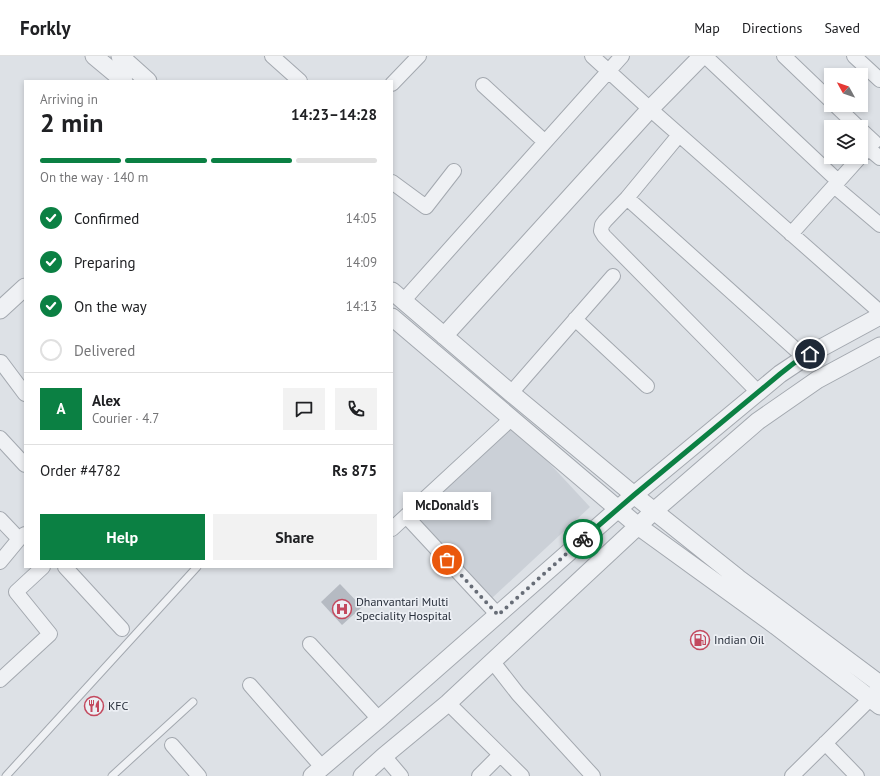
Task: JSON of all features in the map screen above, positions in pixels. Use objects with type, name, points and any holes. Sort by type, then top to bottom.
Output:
[{"type":"street","points":[[94,56],[123,80]]},
{"type":"street","points":[[120,56],[147,80]]},
{"type":"street","points":[[272,56],[299,80]]},
{"type":"street","points":[[393,83],[419,56]]},
{"type":"street","points":[[592,56],[650,110],[880,312]]},
{"type":"street","points":[[622,56],[545,142],[398,296],[511,393],[634,495],[738,578],[880,684],[875,702],[825,743],[792,776]]},
{"type":"street","points":[[444,336],[650,110],[704,56],[880,225]]},
{"type":"street","points":[[784,56],[824,94]]},
{"type":"street","points":[[854,56],[880,80]]},
{"type":"street","points":[[483,85],[545,142]]},
{"type":"street","points":[[842,112],[851,120]]},
{"type":"street","points":[[679,135],[627,198],[602,225],[601,231],[604,236],[758,392]]},
{"type":"street","points":[[792,234],[869,147],[880,158]]},
{"type":"street","points":[[393,183],[426,207],[454,171]]},
{"type":"street","points":[[627,198],[804,357]]},
{"type":"street","points":[[511,393],[613,276]]},
{"type":"street","points":[[0,310],[24,288]]},
{"type":"street","points":[[250,685],[317,772],[634,495],[785,370],[804,357],[880,316]]},
{"type":"street","points":[[393,318],[638,526],[776,626],[875,702]]},
{"type":"street","points":[[575,319],[647,386]]},
{"type":"street","points":[[362,776],[448,703],[654,511],[758,421],[817,380],[880,346]]},
{"type":"street","points":[[0,363],[1,362],[24,393]]},
{"type":"street","points":[[393,528],[511,419]]},
{"type":"street","points":[[0,438],[24,464]]},
{"type":"street","points":[[406,516],[498,615]]},
{"type":"street","points":[[0,519],[22,537],[0,562]]},
{"type":"street","points":[[0,680],[50,634],[16,592],[42,568]]},
{"type":"street","points":[[67,568],[122,629]]},
{"type":"street","points":[[310,644],[379,719]]},
{"type":"street","points":[[493,662],[518,694],[593,776]]},
{"type":"street","points":[[448,703],[522,776]]},
{"type":"street","points":[[825,743],[857,776]]},
{"type":"street","points":[[172,745],[199,776]]},
{"type":"street","points":[[479,776],[500,755]]},
{"type":"street","points":[[384,756],[401,776]]},
{"type":"lane","points":[[6,776],[196,568]]},
{"type":"lane","points":[[112,776],[193,702]]},
{"type":"shaded area","points":[[513,424],[590,507],[491,599],[414,516]]},
{"type":"building","points":[[340,584],[362,607],[342,625],[321,602]]},
{"type":"way so far","points":[[447,560],[498,615],[583,539]]},
{"type":"place","name":"McDonald's","points":[[447,560]]},
{"type":"place","name":"Dhanvantari Multi Speciality Hospital","points":[[342,609]]},
{"type":"place","name":"Indian Oil","points":[[700,640]]},
{"type":"place","name":"KFC","points":[[94,706]]},
{"type":"route","points":[[583,539],[780,374],[794,363],[810,354]]}]
